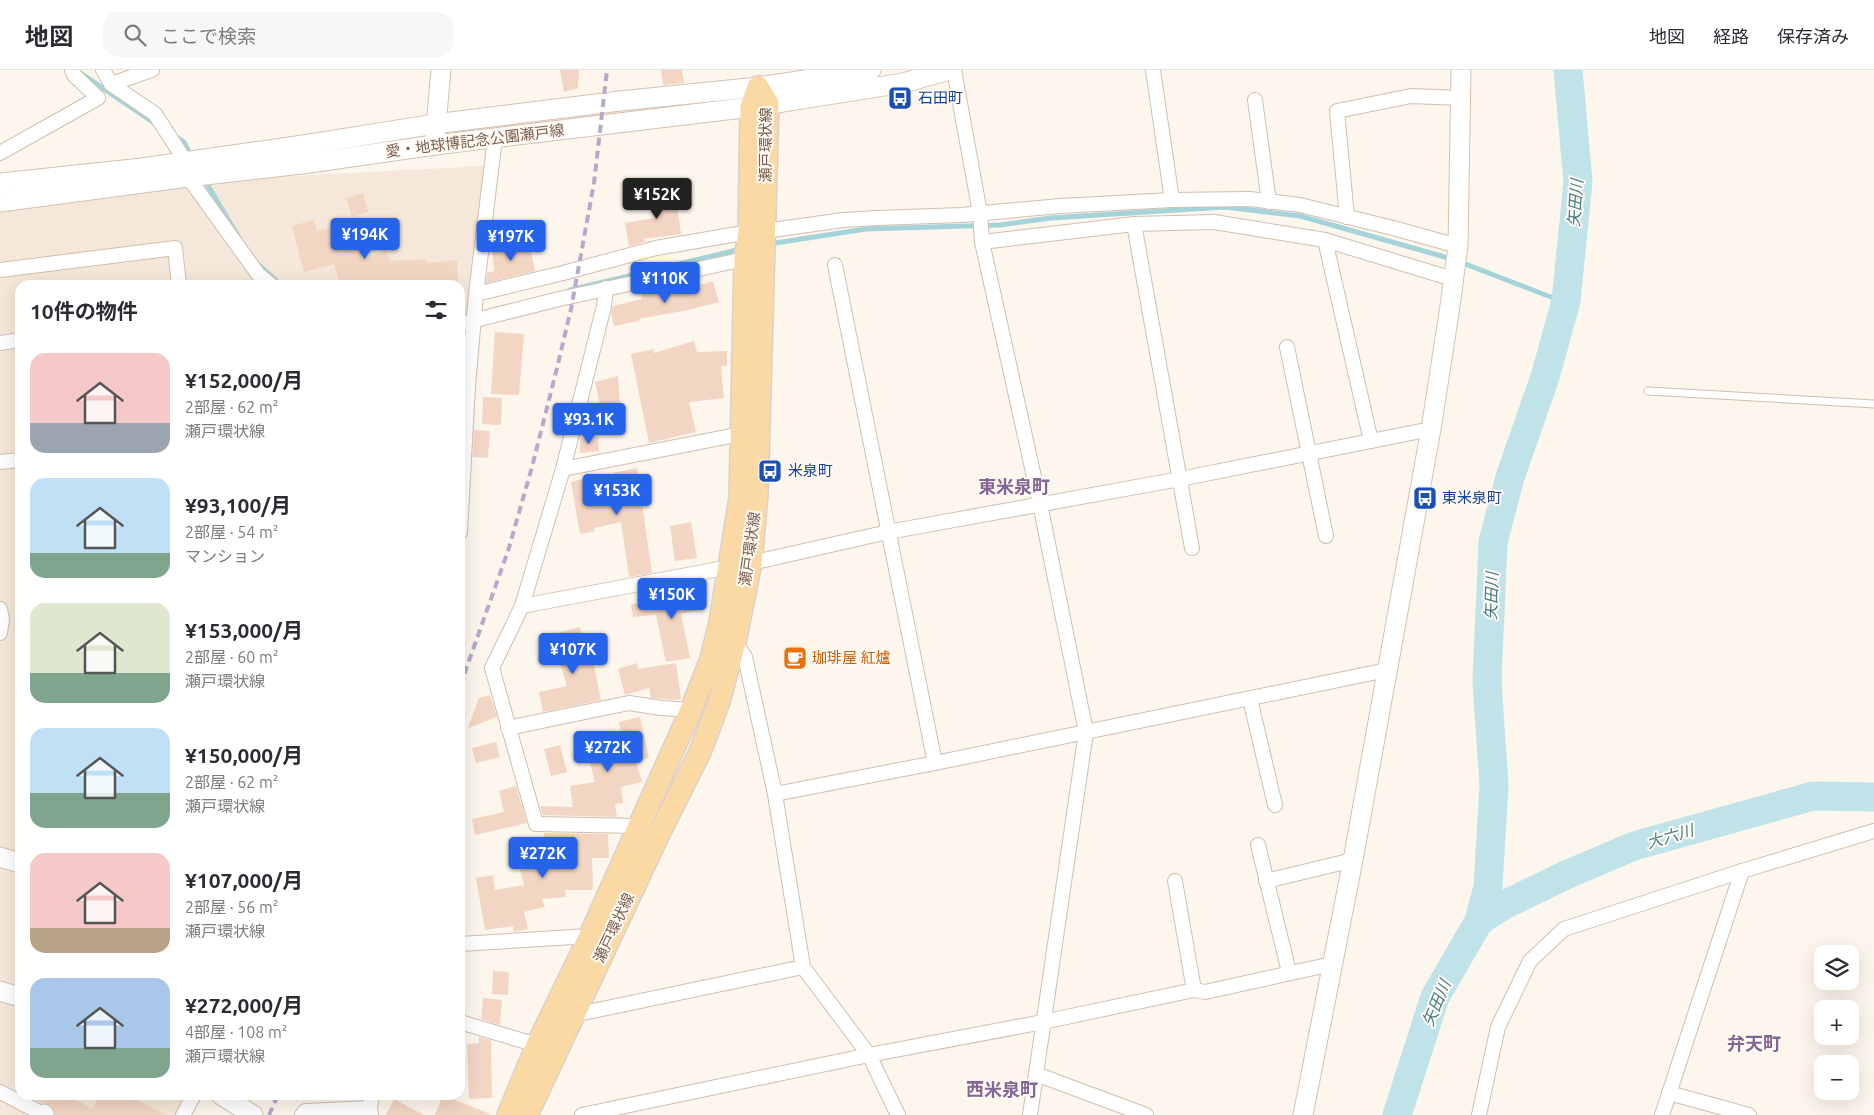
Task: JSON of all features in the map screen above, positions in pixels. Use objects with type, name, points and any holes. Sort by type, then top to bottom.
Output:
[{"type":"main road","points":[[436,145],[435,124],[440,70]]},
{"type":"main road","name":"愛・地球博記念公園瀬戸線","points":[[0,183],[187,169],[302,164],[759,99],[871,70]]},
{"type":"main road","name":"愛・地球博記念公園瀬戸線","points":[[0,202],[187,169],[310,144],[435,124],[759,99],[903,83],[949,70]]},
{"type":"main road","points":[[1303,1115],[1353,860],[1431,429],[1456,262],[1461,70]]},
{"type":"main road","name":"瀬戸環状線","points":[[527,1115],[700,752],[719,702],[735,642],[751,563],[757,494],[762,265],[757,231],[759,99]]},
{"type":"main road","name":"瀬戸環状線","points":[[508,1115],[537,1045],[589,936],[691,710],[711,659],[730,566],[740,498],[745,259],[757,231]]},
{"type":"main road","points":[[0,857],[15,862]]},
{"type":"main road","points":[[0,991],[15,996]]},
{"type":"main road","points":[[229,1100],[253,1115]]},
{"type":"street","points":[[0,153],[98,98],[74,75],[72,70]]},
{"type":"street","points":[[103,70],[111,84],[155,114],[187,169],[258,274],[265,280]]},
{"type":"street","points":[[111,84],[152,70]]},
{"type":"street","points":[[954,70],[980,213],[982,242],[1040,504],[1086,732],[1030,1115]]},
{"type":"street","points":[[1153,70],[1172,200]]},
{"type":"street","points":[[1347,216],[1337,111],[1411,96],[1461,98]]},
{"type":"street","points":[[1255,100],[1269,202]]},
{"type":"street","points":[[465,447],[476,294],[494,138]]},
{"type":"street","points":[[476,294],[656,248],[757,231],[843,220],[1172,200],[1250,199],[1300,205],[1347,216],[1456,262]]},
{"type":"street","points":[[982,242],[1134,224],[1214,222],[1456,262]]},
{"type":"street","points":[[1134,224],[1192,548]]},
{"type":"street","points":[[1325,240],[1371,441]]},
{"type":"street","points":[[0,270],[175,248],[178,280]]},
{"type":"street","points":[[465,323],[606,288],[745,259]]},
{"type":"street","points":[[835,265],[935,763]]},
{"type":"street","points":[[606,288],[604,306],[563,469],[522,606],[492,668],[536,824],[638,826]]},
{"type":"street","points":[[0,343],[15,341]]},
{"type":"street","points":[[1287,347],[1326,536]]},
{"type":"street","points":[[522,606],[751,563],[888,532],[1180,479],[1431,429]]},
{"type":"street","points":[[563,469],[741,434]]},
{"type":"street","points":[[0,462],[15,460]]},
{"type":"street","points":[[0,609],[2,619],[0,633]]},
{"type":"street","points":[[735,642],[745,658],[775,794],[804,968],[869,1055],[898,1115]]},
{"type":"street","points":[[775,794],[1387,670]]},
{"type":"street","points":[[1250,699],[1275,805]]},
{"type":"street","points":[[508,728],[629,703],[691,710]]},
{"type":"street","points":[[1479,1115],[1498,1028],[1530,961],[1564,929],[1742,871],[1874,831]]},
{"type":"street","points":[[1258,845],[1289,972]]},
{"type":"street","points":[[1266,881],[1353,860]]},
{"type":"street","points":[[1662,1115],[1742,871]]},
{"type":"street","points":[[1175,881],[1194,990]]},
{"type":"street","points":[[465,944],[589,936]]},
{"type":"street","points":[[582,1115],[1194,990],[1205,992],[1332,964]]},
{"type":"street","points":[[573,1015],[804,968]]},
{"type":"street","points":[[465,1023],[537,1045]]},
{"type":"street","points":[[1036,1074],[1146,1115]]},
{"type":"street","points":[[0,1092],[15,1100]]},
{"type":"street","points":[[1669,1093],[1749,1115]]},
{"type":"street","points":[[15,1100],[44,1115]]},
{"type":"street","points":[[183,1115],[191,1100]]},
{"type":"street","points":[[302,1115],[305,1111],[371,1106]]},
{"type":"lane","points":[[1648,391],[1874,404]]},
{"type":"shaded area","points":[[483,166],[465,378],[465,280],[15,280],[15,1100],[188,1100],[180,1115],[0,1115],[0,189],[66,188]]},
{"type":"building","points":[[560,70],[579,70],[578,88],[564,92]]},
{"type":"building","points":[[661,70],[682,70],[684,83],[663,85]]},
{"type":"building","points":[[675,190],[681,234],[644,239],[645,242],[629,246],[625,223],[654,218],[650,193]]},
{"type":"building","points":[[363,193],[368,212],[352,217],[346,198]]},
{"type":"building","points":[[314,220],[317,231],[352,222],[362,259],[386,251],[390,261],[426,259],[427,263],[457,260],[458,280],[339,280],[334,264],[304,272],[292,226]]},
{"type":"building","points":[[529,242],[535,271],[486,283],[487,273],[494,271],[492,249],[513,248],[512,245]]},
{"type":"building","points":[[713,281],[719,302],[614,326],[611,313],[613,306],[642,299],[641,294],[667,290],[668,294]]},
{"type":"building","points":[[495,332],[524,334],[519,395],[491,394]]},
{"type":"building","points":[[694,341],[697,352],[727,351],[727,366],[721,366],[724,398],[689,402],[696,432],[649,443],[631,354],[654,349],[654,353]]},
{"type":"building","points":[[618,376],[622,432],[588,434],[587,410],[601,409],[595,382]]},
{"type":"building","points":[[483,397],[502,398],[501,425],[482,424]]},
{"type":"building","points":[[474,430],[490,431],[488,458],[473,457]]},
{"type":"building","points":[[598,436],[599,451],[580,453],[580,439]]},
{"type":"building","points":[[637,468],[652,573],[629,577],[621,522],[594,528],[595,531],[580,534],[571,482],[587,478],[592,497],[617,492],[613,473]]},
{"type":"building","points":[[691,522],[697,558],[675,561],[670,526]]},
{"type":"building","points":[[698,588],[703,609],[681,614],[690,658],[666,662],[656,615],[633,617],[631,604],[661,601],[660,596]]},
{"type":"building","points":[[580,627],[586,649],[590,647],[601,700],[543,712],[539,692],[567,686],[558,657],[563,655],[557,633]]},
{"type":"building","points":[[637,663],[638,669],[676,663],[681,699],[651,698],[649,688],[625,695],[618,669]]},
{"type":"building","points":[[490,695],[497,717],[468,728],[479,698]]},
{"type":"building","points":[[640,717],[649,758],[636,762],[642,782],[621,787],[623,803],[615,804],[617,817],[543,815],[540,806],[573,807],[570,786],[595,782],[585,742],[621,732],[619,722]]},
{"type":"building","points":[[496,742],[500,757],[476,763],[472,748]]},
{"type":"building","points":[[560,745],[567,772],[551,776],[544,749]]},
{"type":"building","points":[[516,786],[527,823],[475,835],[472,819],[504,812],[499,791]]},
{"type":"building","points":[[544,833],[608,834],[609,858],[592,858],[593,890],[565,890],[566,897],[542,899],[545,907],[524,912],[528,929],[514,932],[513,926],[485,930],[476,878],[493,875],[495,890],[524,885],[520,870],[544,864]]},
{"type":"building","points":[[493,971],[509,972],[508,995],[492,994]]},
{"type":"building","points":[[483,998],[502,1000],[500,1025],[481,1019]]},
{"type":"building","points":[[479,1037],[491,1040],[492,1098],[469,1099],[467,1044],[479,1043]]},
{"type":"building","points":[[36,1100],[76,1100],[93,1109],[97,1100],[138,1100],[165,1115],[55,1115],[52,1106]]},
{"type":"building","points":[[394,1100],[396,1100],[424,1115],[386,1115]]},
{"type":"building","points":[[441,1100],[455,1100],[490,1114],[490,1115],[435,1115]]},
{"type":"waterway","name":"矢田川","points":[[1397,1115],[1435,997],[1479,921],[1488,887],[1494,785],[1487,682],[1493,542],[1510,477],[1545,377],[1566,301],[1578,182],[1568,70]]},
{"type":"waterway","points":[[79,72],[157,125]]},
{"type":"waterway","points":[[175,136],[184,142],[191,156]]},
{"type":"waterway","points":[[204,179],[238,236]]},
{"type":"waterway","points":[[769,244],[866,229],[1000,225],[1051,218],[1225,207],[1300,216],[1452,259]]},
{"type":"waterway","points":[[570,290],[741,249]]},
{"type":"waterway","points":[[1460,262],[1556,299],[1566,301]]},
{"type":"waterway","points":[[257,263],[276,280]]},
{"type":"waterway","name":"大六川","points":[[1479,921],[1504,905],[1568,874],[1634,846],[1813,796],[1874,797]]},
{"type":"railway","points":[[465,672],[508,551],[532,467],[571,309],[594,183],[607,70]]},
{"type":"railway","points":[[269,1115],[276,1100]]},
{"type":"place","name":"石田町","points":[[900,98]]},
{"type":"place","name":"米泉町","points":[[770,471]]},
{"type":"place","name":"東米泉町","points":[[1425,498]]},
{"type":"place","name":"珈琲屋 紅爐","points":[[795,658]]},
{"type":"district","name":"東米泉町","points":[[1014,487]]},
{"type":"district","name":"弁天町","points":[[1754,1044]]},
{"type":"district","name":"西米泉町","points":[[1002,1090]]}]
